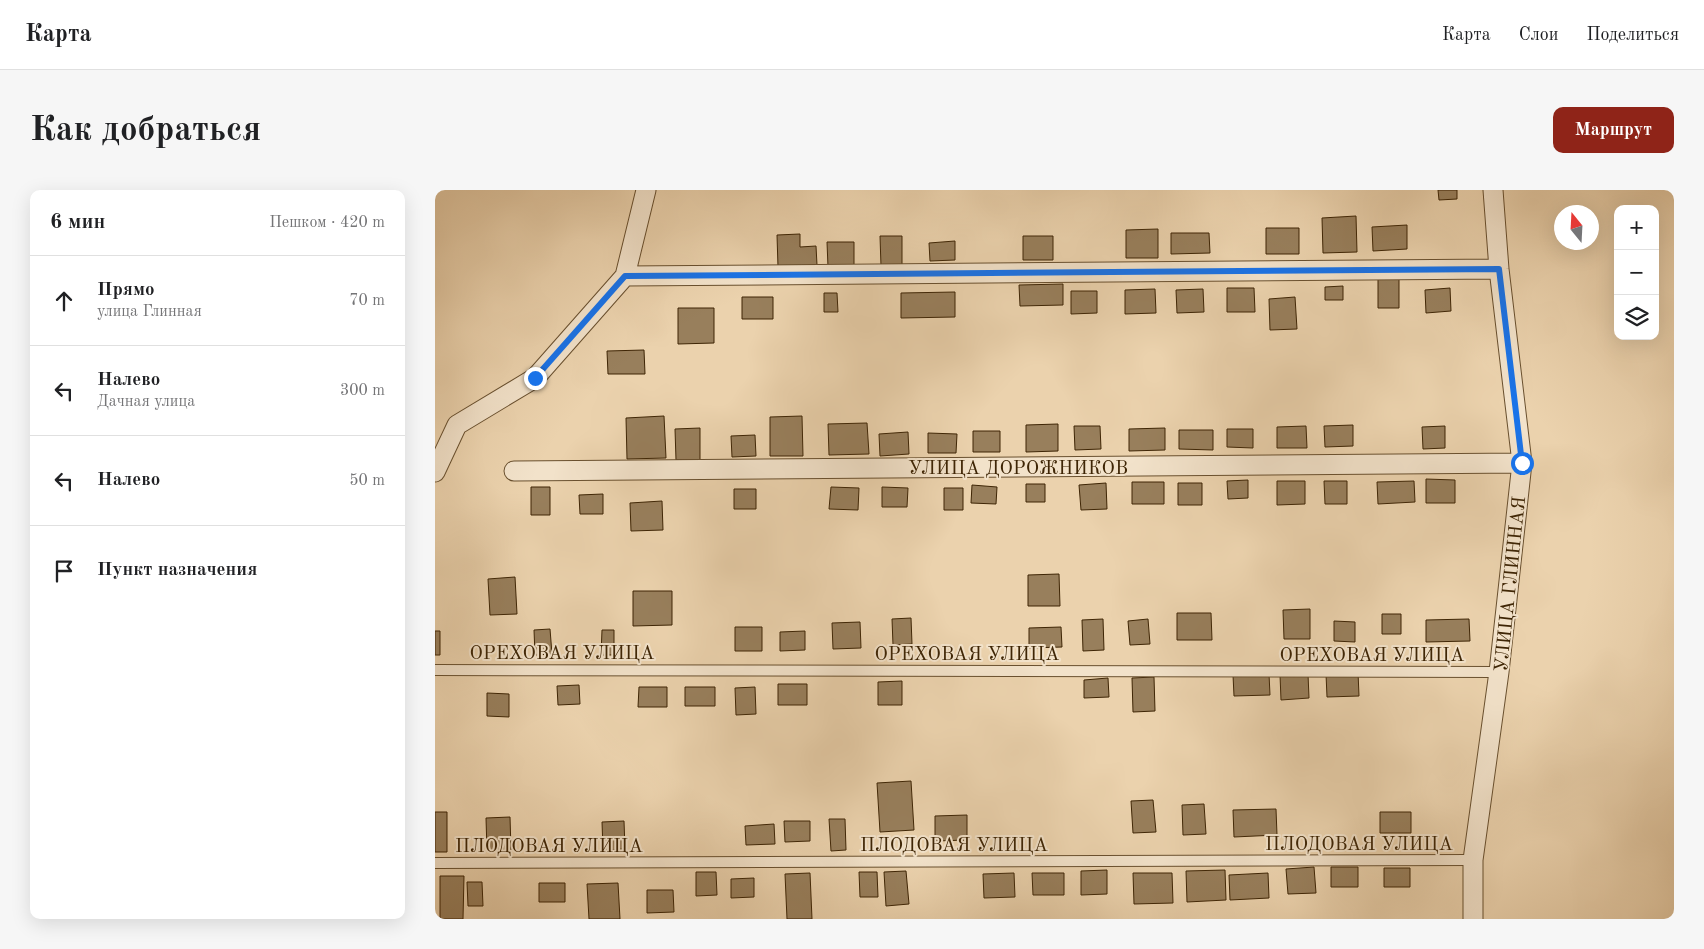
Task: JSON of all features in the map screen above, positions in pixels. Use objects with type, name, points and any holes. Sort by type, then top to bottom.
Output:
[{"type":"street","points":[[435,472],[457,426],[535,378],[625,276],[646,190]]},
{"type":"street","name":"УЛИЦА ГЛИННАЯ","points":[[1473,919],[1473,860],[1499,672],[1522,463],[1499,269],[1493,190]]},
{"type":"street","points":[[625,276],[1499,269]]},
{"type":"street","name":"УЛИЦА ДОРОЖНИКОВ","points":[[514,471],[1522,463]]},
{"type":"lane","name":"ОРЕХОВАЯ УЛИЦА","points":[[435,670],[1499,672]]},
{"type":"lane","name":"ПЛОДОВАЯ УЛИЦА","points":[[435,863],[1473,860]]},
{"type":"building","points":[[1438,190],[1457,190],[1457,199],[1439,200]]},
{"type":"building","points":[[1356,216],[1357,252],[1323,253],[1322,218]]},
{"type":"building","points":[[1407,225],[1407,249],[1373,251],[1372,227]]},
{"type":"building","points":[[1266,228],[1299,228],[1299,254],[1266,254]]},
{"type":"building","points":[[1158,229],[1158,258],[1126,258],[1126,230]]},
{"type":"building","points":[[1171,233],[1209,233],[1210,253],[1171,254]]},
{"type":"building","points":[[800,234],[800,247],[816,246],[817,265],[778,267],[777,235]]},
{"type":"building","points":[[880,236],[902,236],[902,266],[881,266]]},
{"type":"building","points":[[1023,236],[1053,236],[1053,260],[1023,260]]},
{"type":"building","points":[[955,241],[955,260],[930,261],[929,243]]},
{"type":"building","points":[[827,242],[854,242],[854,266],[828,267]]},
{"type":"building","points":[[1378,278],[1399,278],[1399,308],[1378,308]]},
{"type":"building","points":[[1063,284],[1063,305],[1020,306],[1019,285]]},
{"type":"building","points":[[1343,286],[1343,300],[1325,300],[1325,287]]},
{"type":"building","points":[[1227,288],[1254,288],[1255,312],[1227,312]]},
{"type":"building","points":[[1450,288],[1451,311],[1426,313],[1425,290]]},
{"type":"building","points":[[1155,289],[1156,313],[1125,314],[1125,290]]},
{"type":"building","points":[[1203,289],[1204,312],[1177,313],[1176,290]]},
{"type":"building","points":[[1071,291],[1097,291],[1097,313],[1071,314]]},
{"type":"building","points":[[955,292],[955,317],[901,318],[901,293]]},
{"type":"building","points":[[824,293],[837,293],[838,312],[824,312]]},
{"type":"building","points":[[742,297],[773,297],[773,319],[742,319]]},
{"type":"building","points":[[1295,297],[1297,329],[1270,330],[1269,299]]},
{"type":"building","points":[[678,308],[714,308],[714,343],[678,344]]},
{"type":"building","points":[[644,350],[645,374],[608,374],[607,351]]},
{"type":"building","points":[[664,416],[666,458],[627,459],[626,418]]},
{"type":"building","points":[[802,416],[803,456],[770,456],[770,417]]},
{"type":"building","points":[[867,423],[869,454],[829,455],[828,424]]},
{"type":"building","points":[[1058,424],[1058,451],[1026,452],[1026,425]]},
{"type":"building","points":[[1353,425],[1353,446],[1325,447],[1324,426]]},
{"type":"building","points":[[1074,426],[1100,426],[1101,449],[1075,450]]},
{"type":"building","points":[[1306,426],[1307,448],[1277,448],[1277,427]]},
{"type":"building","points":[[1445,426],[1445,448],[1423,449],[1422,427]]},
{"type":"building","points":[[700,428],[700,460],[676,460],[675,429]]},
{"type":"building","points":[[1165,428],[1165,450],[1129,451],[1129,429]]},
{"type":"building","points":[[1227,429],[1253,429],[1253,448],[1227,447]]},
{"type":"building","points":[[1179,430],[1213,430],[1213,450],[1179,449]]},
{"type":"building","points":[[973,431],[1000,431],[1000,452],[973,452]]},
{"type":"building","points":[[908,432],[909,454],[880,456],[879,434]]},
{"type":"building","points":[[928,433],[957,434],[956,453],[928,453]]},
{"type":"building","points":[[755,435],[756,456],[732,457],[731,436]]},
{"type":"building","points":[[1426,479],[1455,480],[1455,503],[1426,503]]},
{"type":"building","points":[[1248,480],[1248,498],[1228,499],[1227,481]]},
{"type":"building","points":[[1277,481],[1305,481],[1305,504],[1277,505]]},
{"type":"building","points":[[1324,481],[1347,481],[1347,504],[1325,504]]},
{"type":"building","points":[[1414,481],[1415,502],[1378,504],[1377,482]]},
{"type":"building","points":[[1132,482],[1164,482],[1164,504],[1132,504]]},
{"type":"building","points":[[1106,483],[1107,509],[1081,510],[1079,485]]},
{"type":"building","points":[[1178,483],[1202,483],[1202,505],[1178,505]]},
{"type":"building","points":[[1026,484],[1045,484],[1045,502],[1026,502]]},
{"type":"building","points":[[972,485],[997,487],[996,504],[971,503]]},
{"type":"building","points":[[531,487],[550,487],[550,515],[531,515]]},
{"type":"building","points":[[831,487],[859,488],[858,510],[829,509]]},
{"type":"building","points":[[882,487],[908,488],[907,507],[882,507]]},
{"type":"building","points":[[944,488],[963,488],[963,510],[944,510]]},
{"type":"building","points":[[734,489],[756,489],[756,509],[734,509]]},
{"type":"building","points":[[603,494],[603,514],[580,514],[579,495]]},
{"type":"building","points":[[662,501],[663,530],[631,531],[630,503]]},
{"type":"building","points":[[1059,574],[1060,606],[1028,606],[1028,575]]},
{"type":"building","points":[[515,577],[517,614],[490,615],[488,579]]},
{"type":"building","points":[[633,591],[672,591],[672,625],[633,626]]},
{"type":"building","points":[[1310,609],[1310,639],[1284,639],[1283,610]]},
{"type":"building","points":[[1177,613],[1211,613],[1212,640],[1177,640]]},
{"type":"building","points":[[1382,614],[1401,614],[1401,634],[1382,634]]},
{"type":"building","points":[[911,618],[912,644],[893,645],[892,619]]},
{"type":"building","points":[[1103,619],[1104,650],[1083,651],[1082,620]]},
{"type":"building","points":[[1148,619],[1150,644],[1130,645],[1128,621]]},
{"type":"building","points":[[1469,619],[1470,641],[1426,642],[1426,620]]},
{"type":"building","points":[[1334,621],[1355,622],[1355,642],[1334,641]]},
{"type":"building","points":[[860,622],[861,648],[833,649],[832,623]]},
{"type":"building","points":[[735,627],[762,627],[762,651],[735,651]]},
{"type":"building","points":[[1061,627],[1062,647],[1029,648],[1029,628]]},
{"type":"building","points":[[550,629],[552,654],[535,655],[534,630]]},
{"type":"building","points":[[602,630],[614,630],[614,655],[601,655]]},
{"type":"building","points":[[435,631],[440,631],[440,655],[435,655]]},
{"type":"building","points":[[805,631],[805,650],[780,651],[780,632]]},
{"type":"building","points":[[1358,672],[1359,696],[1327,697],[1326,674]]},
{"type":"building","points":[[1269,674],[1270,695],[1234,696],[1233,675]]},
{"type":"building","points":[[1308,674],[1309,698],[1281,700],[1280,675]]},
{"type":"building","points":[[1154,677],[1155,711],[1133,712],[1132,678]]},
{"type":"building","points":[[1108,678],[1109,697],[1084,698],[1084,680]]},
{"type":"building","points":[[902,681],[902,705],[878,705],[878,682]]},
{"type":"building","points":[[778,684],[807,684],[807,705],[778,705]]},
{"type":"building","points":[[579,685],[580,704],[558,705],[557,686]]},
{"type":"building","points":[[639,687],[667,687],[667,707],[638,707]]},
{"type":"building","points":[[685,687],[715,687],[715,706],[685,706]]},
{"type":"building","points":[[755,687],[756,714],[736,715],[735,688]]},
{"type":"building","points":[[487,693],[509,694],[509,717],[487,716]]},
{"type":"building","points":[[911,781],[914,830],[880,832],[877,783]]},
{"type":"building","points":[[1153,800],[1156,832],[1133,833],[1131,801]]},
{"type":"building","points":[[1204,804],[1206,834],[1183,835],[1182,805]]},
{"type":"building","points":[[1276,809],[1277,835],[1234,837],[1233,810]]},
{"type":"building","points":[[435,812],[447,812],[447,852],[435,852]]},
{"type":"building","points":[[1380,812],[1411,812],[1411,833],[1380,833]]},
{"type":"building","points":[[967,815],[967,840],[935,841],[935,816]]},
{"type":"building","points":[[510,817],[511,850],[487,851],[486,818]]},
{"type":"building","points":[[829,819],[845,819],[846,850],[831,851]]},
{"type":"building","points":[[624,821],[625,849],[603,850],[602,822]]},
{"type":"building","points":[[784,821],[810,821],[810,841],[785,842]]},
{"type":"building","points":[[774,824],[775,844],[746,845],[745,826]]},
{"type":"building","points":[[1314,867],[1316,893],[1288,894],[1286,869]]},
{"type":"building","points":[[1331,867],[1358,867],[1358,887],[1331,887]]},
{"type":"building","points":[[1384,868],[1410,868],[1410,887],[1384,887]]},
{"type":"building","points":[[1107,870],[1107,894],[1081,895],[1081,871]]},
{"type":"building","points":[[1225,870],[1226,900],[1187,902],[1186,871]]},
{"type":"building","points":[[906,871],[909,904],[886,906],[884,872]]},
{"type":"building","points":[[696,872],[716,872],[717,895],[696,896]]},
{"type":"building","points":[[859,872],[877,872],[878,897],[860,897]]},
{"type":"building","points":[[810,873],[812,919],[787,919],[785,874]]},
{"type":"building","points":[[1014,873],[1015,897],[984,898],[983,874]]},
{"type":"building","points":[[1032,873],[1064,873],[1064,895],[1033,895]]},
{"type":"building","points":[[1133,873],[1172,873],[1173,903],[1134,904]]},
{"type":"building","points":[[1268,873],[1269,898],[1230,900],[1229,875]]},
{"type":"building","points":[[440,876],[464,876],[463,919],[440,919]]},
{"type":"building","points":[[754,878],[754,897],[731,898],[731,879]]},
{"type":"building","points":[[467,882],[482,882],[483,906],[468,906]]},
{"type":"building","points":[[539,883],[565,883],[565,902],[539,902]]},
{"type":"building","points":[[618,883],[620,919],[589,919],[587,884]]},
{"type":"building","points":[[647,890],[673,890],[674,912],[647,913]]},
{"type":"route","points":[[535,378],[625,276],[1499,269],[1522,463]]}]
